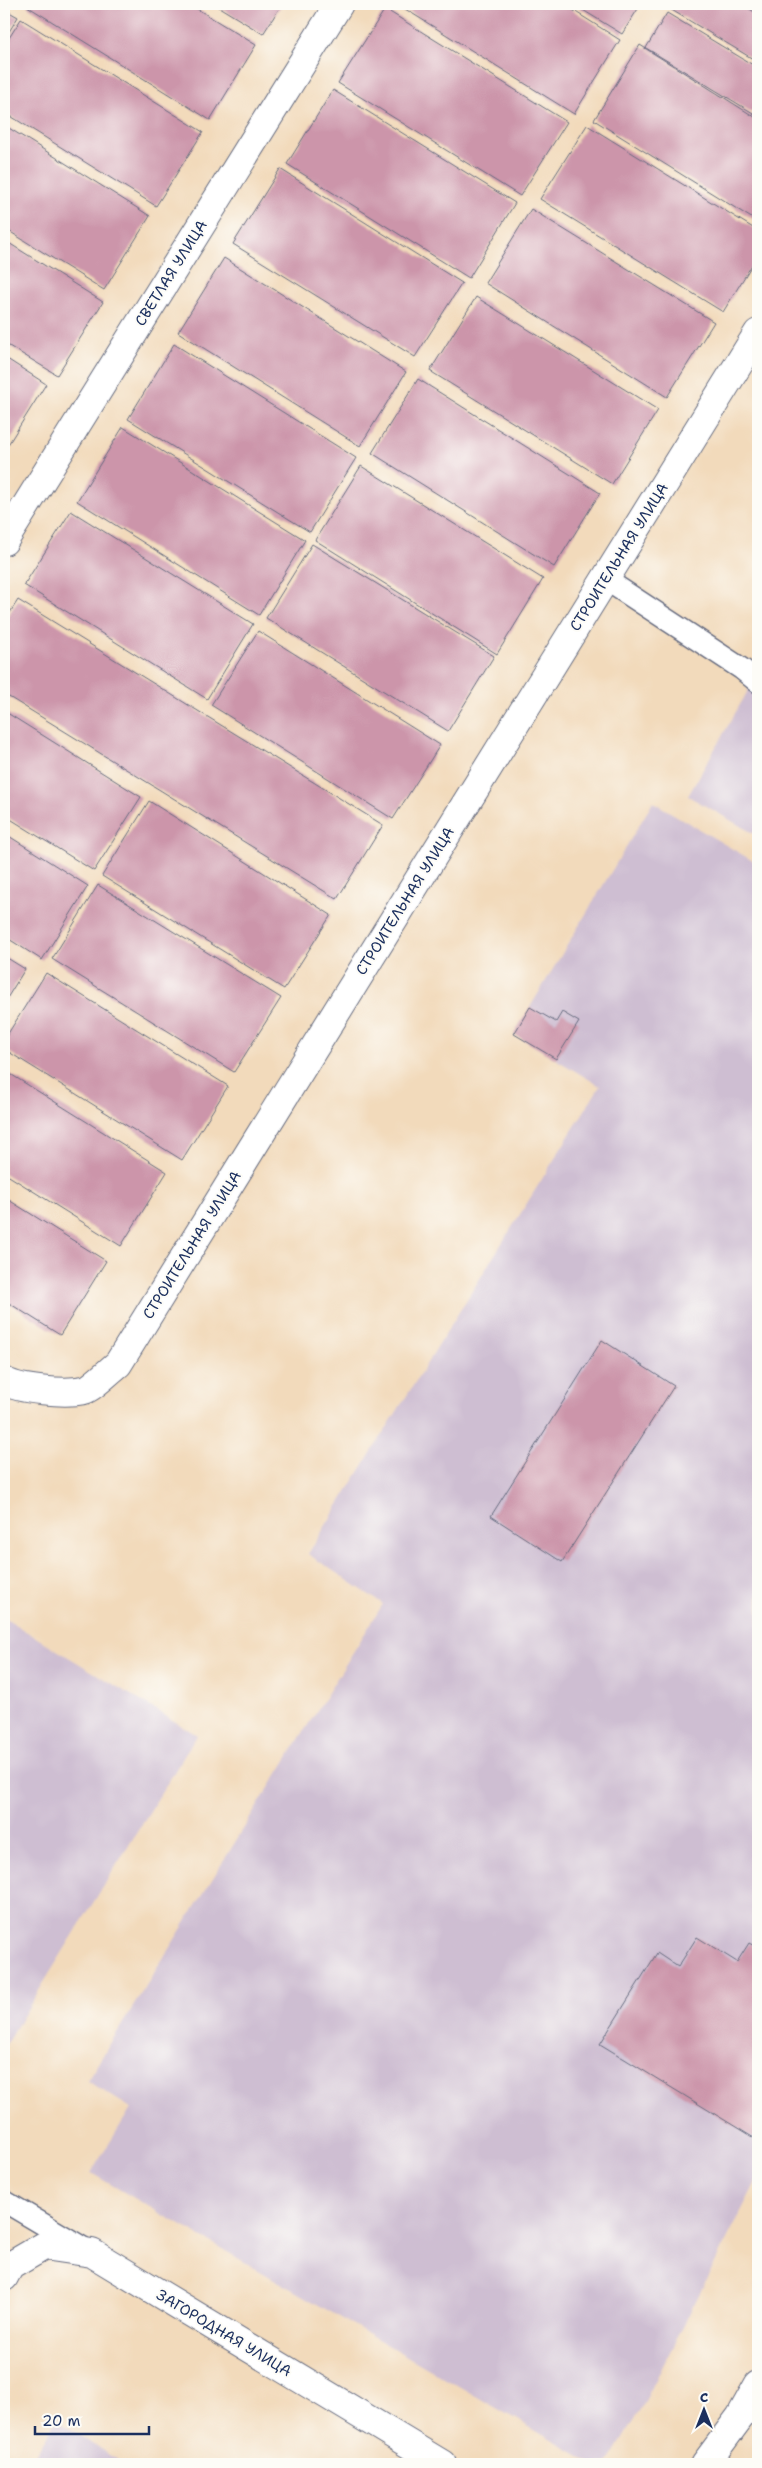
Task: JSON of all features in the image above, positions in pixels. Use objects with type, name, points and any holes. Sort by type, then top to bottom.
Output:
[{"type":"street","name":"СВЕТЛАЯ УЛИЦА","points":[[4,541],[339,4]]},
{"type":"street","name":"СТРОИТЕЛЬНАЯ УЛИЦА","points":[[4,1381],[10,1384],[46,1390],[85,1390],[118,1364],[758,333]]},
{"type":"street","name":"ЗАГОРОДНАЯ УЛИЦА","points":[[4,2277],[10,2266],[44,2246],[92,2253],[442,2464]]},
{"type":"street","points":[[705,2464],[740,2417],[758,2385]]},
{"type":"lane","points":[[605,579],[742,669],[758,682]]},
{"type":"lane","points":[[4,2202],[92,2253]]},
{"type":"shaded area","points":[[758,673],[758,836],[688,796]]},
{"type":"shaded area","points":[[653,802],[758,864],[758,2178],[644,2403],[608,2464],[593,2464],[91,2173],[131,2108],[87,2081],[383,1604],[308,1554],[600,1086],[514,1034]]},
{"type":"shaded area","points":[[4,1618],[197,1735],[4,2047]]},
{"type":"shaded area","points":[[57,2420],[124,2464],[29,2464]]},
{"type":"building","points":[[29,4],[189,4],[256,45],[210,120],[27,6]]},
{"type":"building","points":[[214,4],[282,4],[263,34]]},
{"type":"building","points":[[397,4],[563,4],[620,40],[574,114]]},
{"type":"building","points":[[573,4],[641,4],[622,34]]},
{"type":"building","points":[[673,4],[741,4],[758,14],[758,62],[670,9]]},
{"type":"building","points":[[4,9],[18,17],[4,40]]},
{"type":"building","points":[[385,9],[567,122],[520,196],[338,83]]},
{"type":"building","points":[[667,13],[758,68],[758,116],[646,48]]},
{"type":"building","points":[[21,19],[203,132],[156,206],[4,112],[4,46]]},
{"type":"building","points":[[640,45],[758,119],[758,222],[594,120]]},
{"type":"building","points":[[333,90],[515,203],[469,278],[287,164]]},
{"type":"building","points":[[4,125],[150,216],[104,290],[4,228]]},
{"type":"building","points":[[587,125],[758,231],[758,255],[723,312],[540,199]]},
{"type":"building","points":[[280,169],[462,283],[415,357],[233,244]]},
{"type":"building","points":[[531,209],[714,322],[667,397],[485,283]]},
{"type":"building","points":[[4,240],[103,302],[57,375],[4,343]]},
{"type":"building","points":[[224,258],[406,372],[360,446],[178,332]]},
{"type":"building","points":[[476,297],[658,410],[612,484],[430,371]]},
{"type":"building","points":[[174,344],[356,458],[310,532],[128,419]]},
{"type":"building","points":[[4,357],[46,384],[4,451]]},
{"type":"building","points":[[418,379],[600,493],[554,567],[372,453]]},
{"type":"building","points":[[123,427],[305,540],[259,615],[77,501]]},
{"type":"building","points":[[361,466],[543,579],[497,654],[315,540]]},
{"type":"building","points":[[71,511],[253,624],[207,699],[24,585]]},
{"type":"building","points":[[312,544],[494,656],[448,731],[266,618]]},
{"type":"building","points":[[18,600],[383,825],[337,899],[4,694],[4,622]]},
{"type":"building","points":[[258,631],[440,745],[393,819],[211,705]]},
{"type":"building","points":[[4,711],[141,797],[94,871],[4,815]]},
{"type":"building","points":[[149,801],[331,915],[284,989],[102,876]]},
{"type":"building","points":[[4,833],[88,886],[42,960],[4,936]]},
{"type":"building","points":[[98,885],[281,998],[234,1072],[52,959]]},
{"type":"building","points":[[4,956],[25,969],[4,1003]]},
{"type":"building","points":[[46,973],[228,1086],[182,1160],[4,1049],[4,1040]]},
{"type":"building","points":[[530,1007],[556,1022],[562,1012],[579,1022],[556,1059],[514,1034]]},
{"type":"building","points":[[4,1070],[167,1172],[121,1246],[4,1173]]},
{"type":"building","points":[[4,1197],[106,1261],[60,1335],[4,1300]]},
{"type":"building","points":[[602,1340],[674,1386],[562,1562],[491,1516]]},
{"type":"building","points":[[697,1937],[737,1962],[749,1943],[758,1948],[758,2131],[754,2138],[600,2044],[657,1953],[678,1967]]}]
